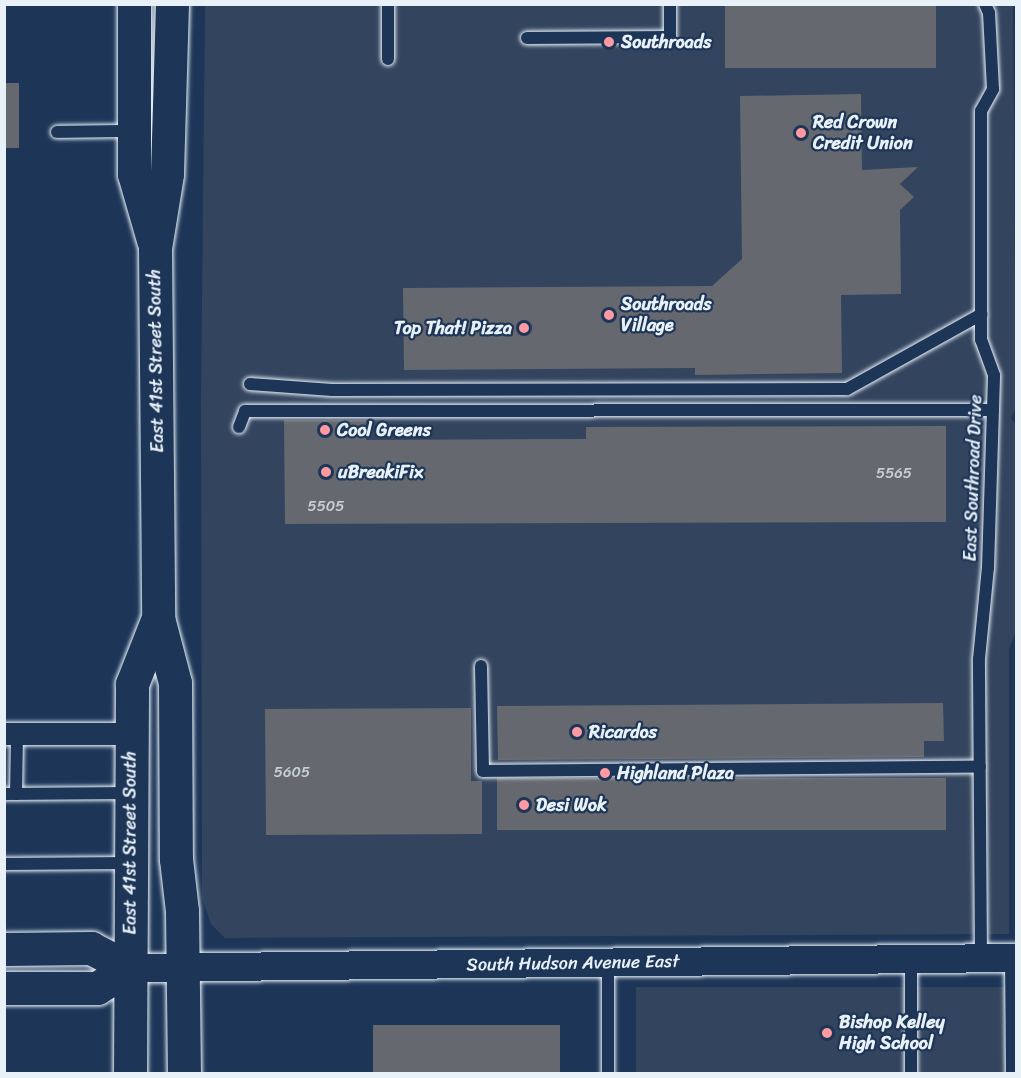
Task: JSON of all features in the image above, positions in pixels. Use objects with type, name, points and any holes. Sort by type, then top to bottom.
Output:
[{"type":"main road","name":"East 41st Street South","points":[[134,4],[134,174],[155,248]]},
{"type":"main road","name":"East 41st Street South","points":[[172,4],[167,174],[155,248],[158,618],[175,683],[176,859],[182,911],[184,1074]]},
{"type":"main road","name":"East 41st Street South","points":[[129,1074],[132,684],[158,618]]},
{"type":"main road","points":[[4,948],[91,948],[129,968]]},
{"type":"main road","points":[[4,988],[97,988],[129,968]]},
{"type":"street","points":[[11,734],[130,734]]},
{"type":"street","name":"South Hudson Avenue East","points":[[129,968],[1014,958]]},
{"type":"lane","points":[[388,4],[388,59]]},
{"type":"lane","points":[[528,38],[670,37],[670,4]]},
{"type":"lane","name":"East Southroad Drive","points":[[981,958],[979,658],[988,568],[994,375],[981,340],[981,111],[993,89],[989,13],[986,4]]},
{"type":"lane","points":[[57,132],[134,131]]},
{"type":"lane","points":[[250,384],[332,390],[847,389],[982,314]]},
{"type":"lane","points":[[239,427],[245,411],[993,410]]},
{"type":"lane","points":[[481,666],[483,771],[980,767]]},
{"type":"lane","points":[[11,734],[10,794],[130,793]]},
{"type":"lane","points":[[4,864],[130,862]]},
{"type":"lane","points":[[1012,1074],[1014,958]]},
{"type":"lane","points":[[911,959],[911,1074]]},
{"type":"lane","points":[[608,962],[608,1074]]},
{"type":"shaded area","points":[[205,5],[1013,5],[1016,408],[1011,418],[1016,425],[1016,631],[1009,649],[1009,934],[225,938],[211,924],[202,898],[201,400]]},
{"type":"shaded area","name":"Bishop Kelley High School","points":[[636,987],[1016,987],[1016,1073],[636,1073]]},
{"type":"building","points":[[725,4],[936,4],[936,68],[725,68]]},
{"type":"building","points":[[4,83],[19,83],[19,148],[4,148]]},
{"type":"building","points":[[861,94],[862,170],[918,167],[900,184],[914,197],[900,210],[901,294],[841,295],[842,373],[695,375],[695,368],[404,370],[403,288],[712,286],[742,259],[740,96]]},
{"type":"building","points":[[284,420],[366,420],[366,440],[586,439],[586,427],[946,426],[946,522],[285,524]]},
{"type":"building","points":[[943,703],[944,741],[924,741],[924,757],[498,760],[497,706]]},
{"type":"building","points":[[471,708],[471,781],[482,781],[482,834],[266,835],[265,709]]},
{"type":"building","points":[[497,778],[946,778],[946,830],[497,830]]},
{"type":"building","points":[[373,1025],[560,1025],[560,1074],[373,1074]]},
{"type":"place","name":"Southroads","points":[[609,42]]},
{"type":"place","name":"Red Crown Credit Union","points":[[801,133]]},
{"type":"place","name":"Southroads Village","points":[[609,315]]},
{"type":"place","name":"Top That! Pizza","points":[[524,328]]},
{"type":"place","name":"Cool Greens","points":[[325,430]]},
{"type":"place","name":"uBreakiFix","points":[[326,472]]},
{"type":"place","name":"Ricardos","points":[[577,732]]},
{"type":"place","name":"Highland Plaza","points":[[605,773]]},
{"type":"place","name":"Desi Wok","points":[[524,805]]},
{"type":"place","name":"Bishop Kelley High School","points":[[827,1033]]}]
